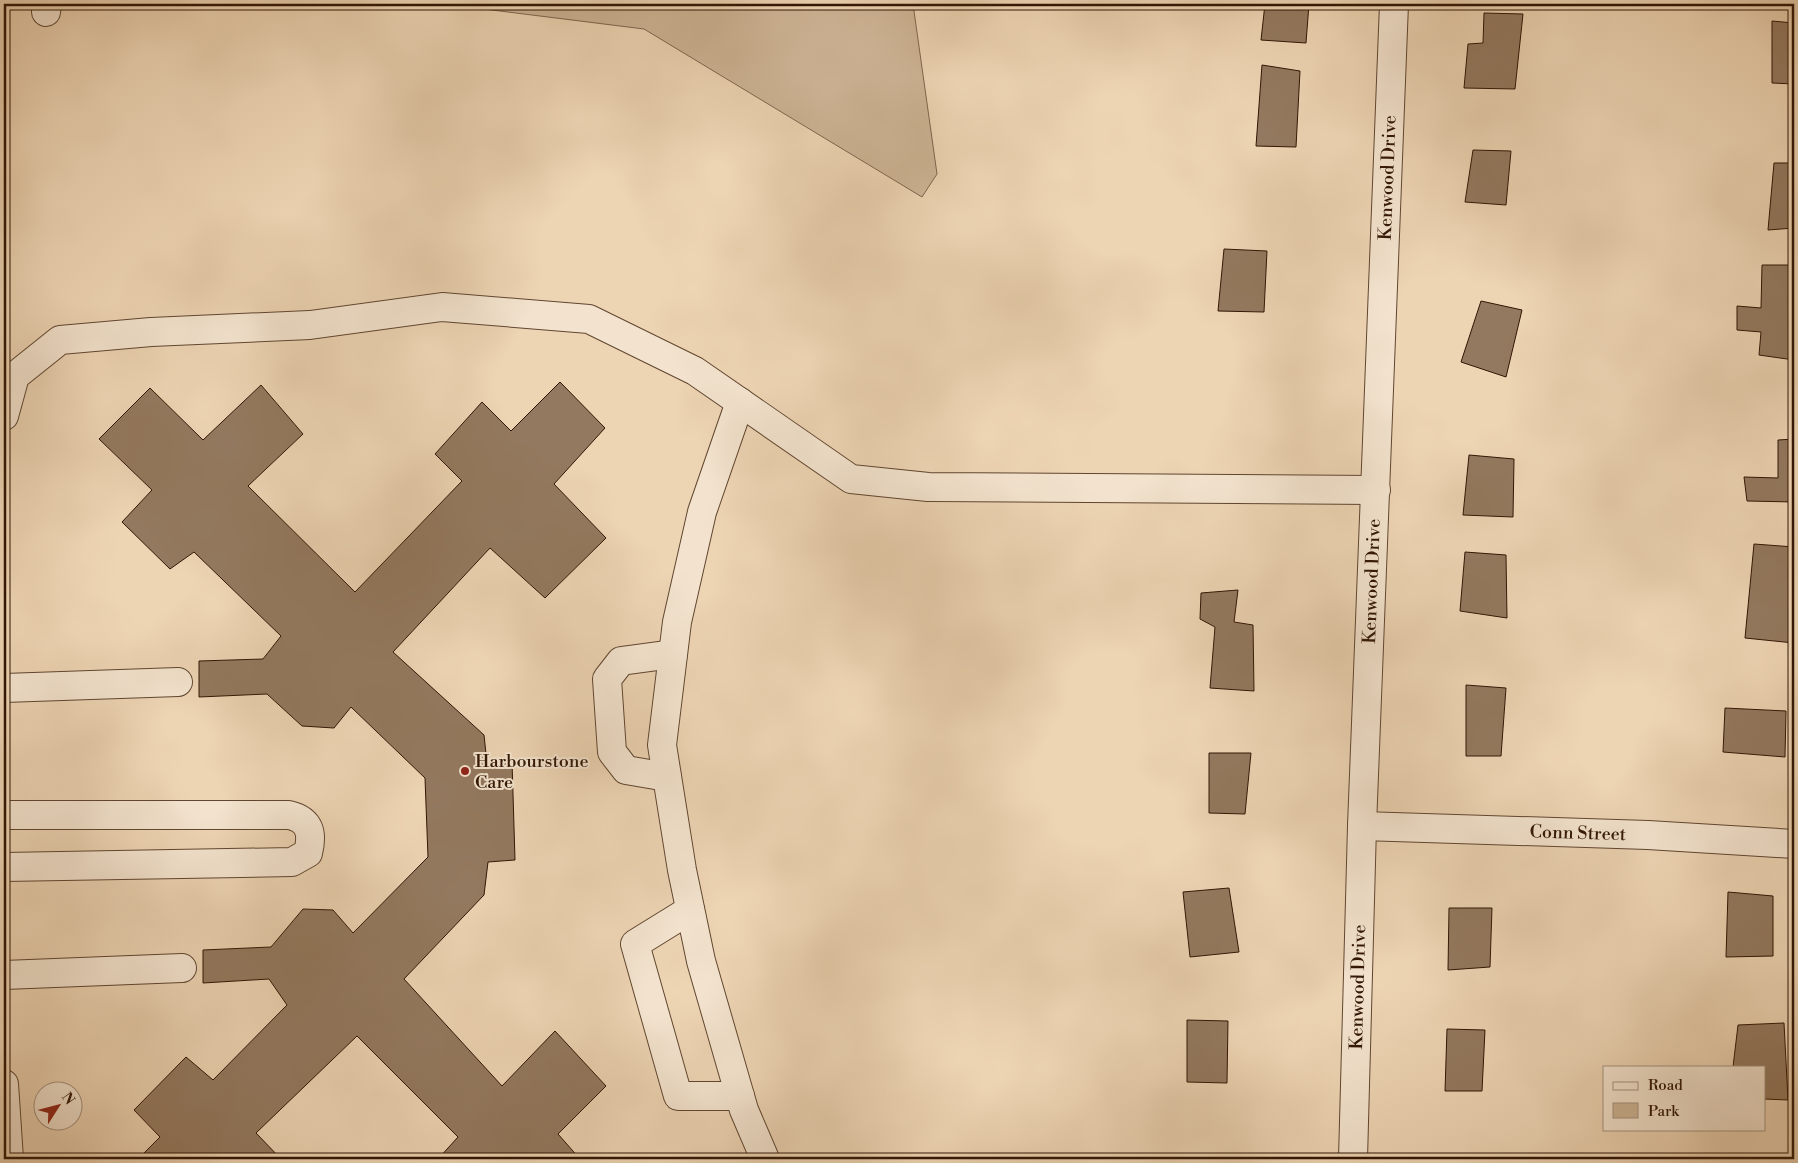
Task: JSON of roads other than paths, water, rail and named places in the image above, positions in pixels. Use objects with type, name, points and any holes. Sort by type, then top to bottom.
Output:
[{"type":"street","name":"Kenwood Drive","points":[[1353,1159],[1362,826],[1394,4]]},
{"type":"street","points":[[4,416],[15,376],[60,340],[151,332],[310,326],[442,308],[589,319],[695,371],[851,479],[928,487],[1376,490]]},
{"type":"street","points":[[740,402],[702,512],[677,622],[662,745],[690,910],[701,961],[740,1096],[765,1159]]},
{"type":"street","points":[[667,777],[626,770],[612,752],[607,679],[621,661],[673,654]]},
{"type":"street","points":[[4,688],[178,682]]},
{"type":"street","points":[[4,815],[289,815],[299,817],[308,827],[312,838],[308,853],[292,862],[4,867]]},
{"type":"street","name":"Conn Street","points":[[1362,826],[1648,835],[1794,844]]},
{"type":"street","points":[[690,910],[635,944],[678,1096],[740,1096]]},
{"type":"street","points":[[4,975],[182,968]]},
{"type":"street","points":[[4,1084],[9,1159]]},
{"type":"place","name":"Harbourstone Care","points":[[465,771]]}]
